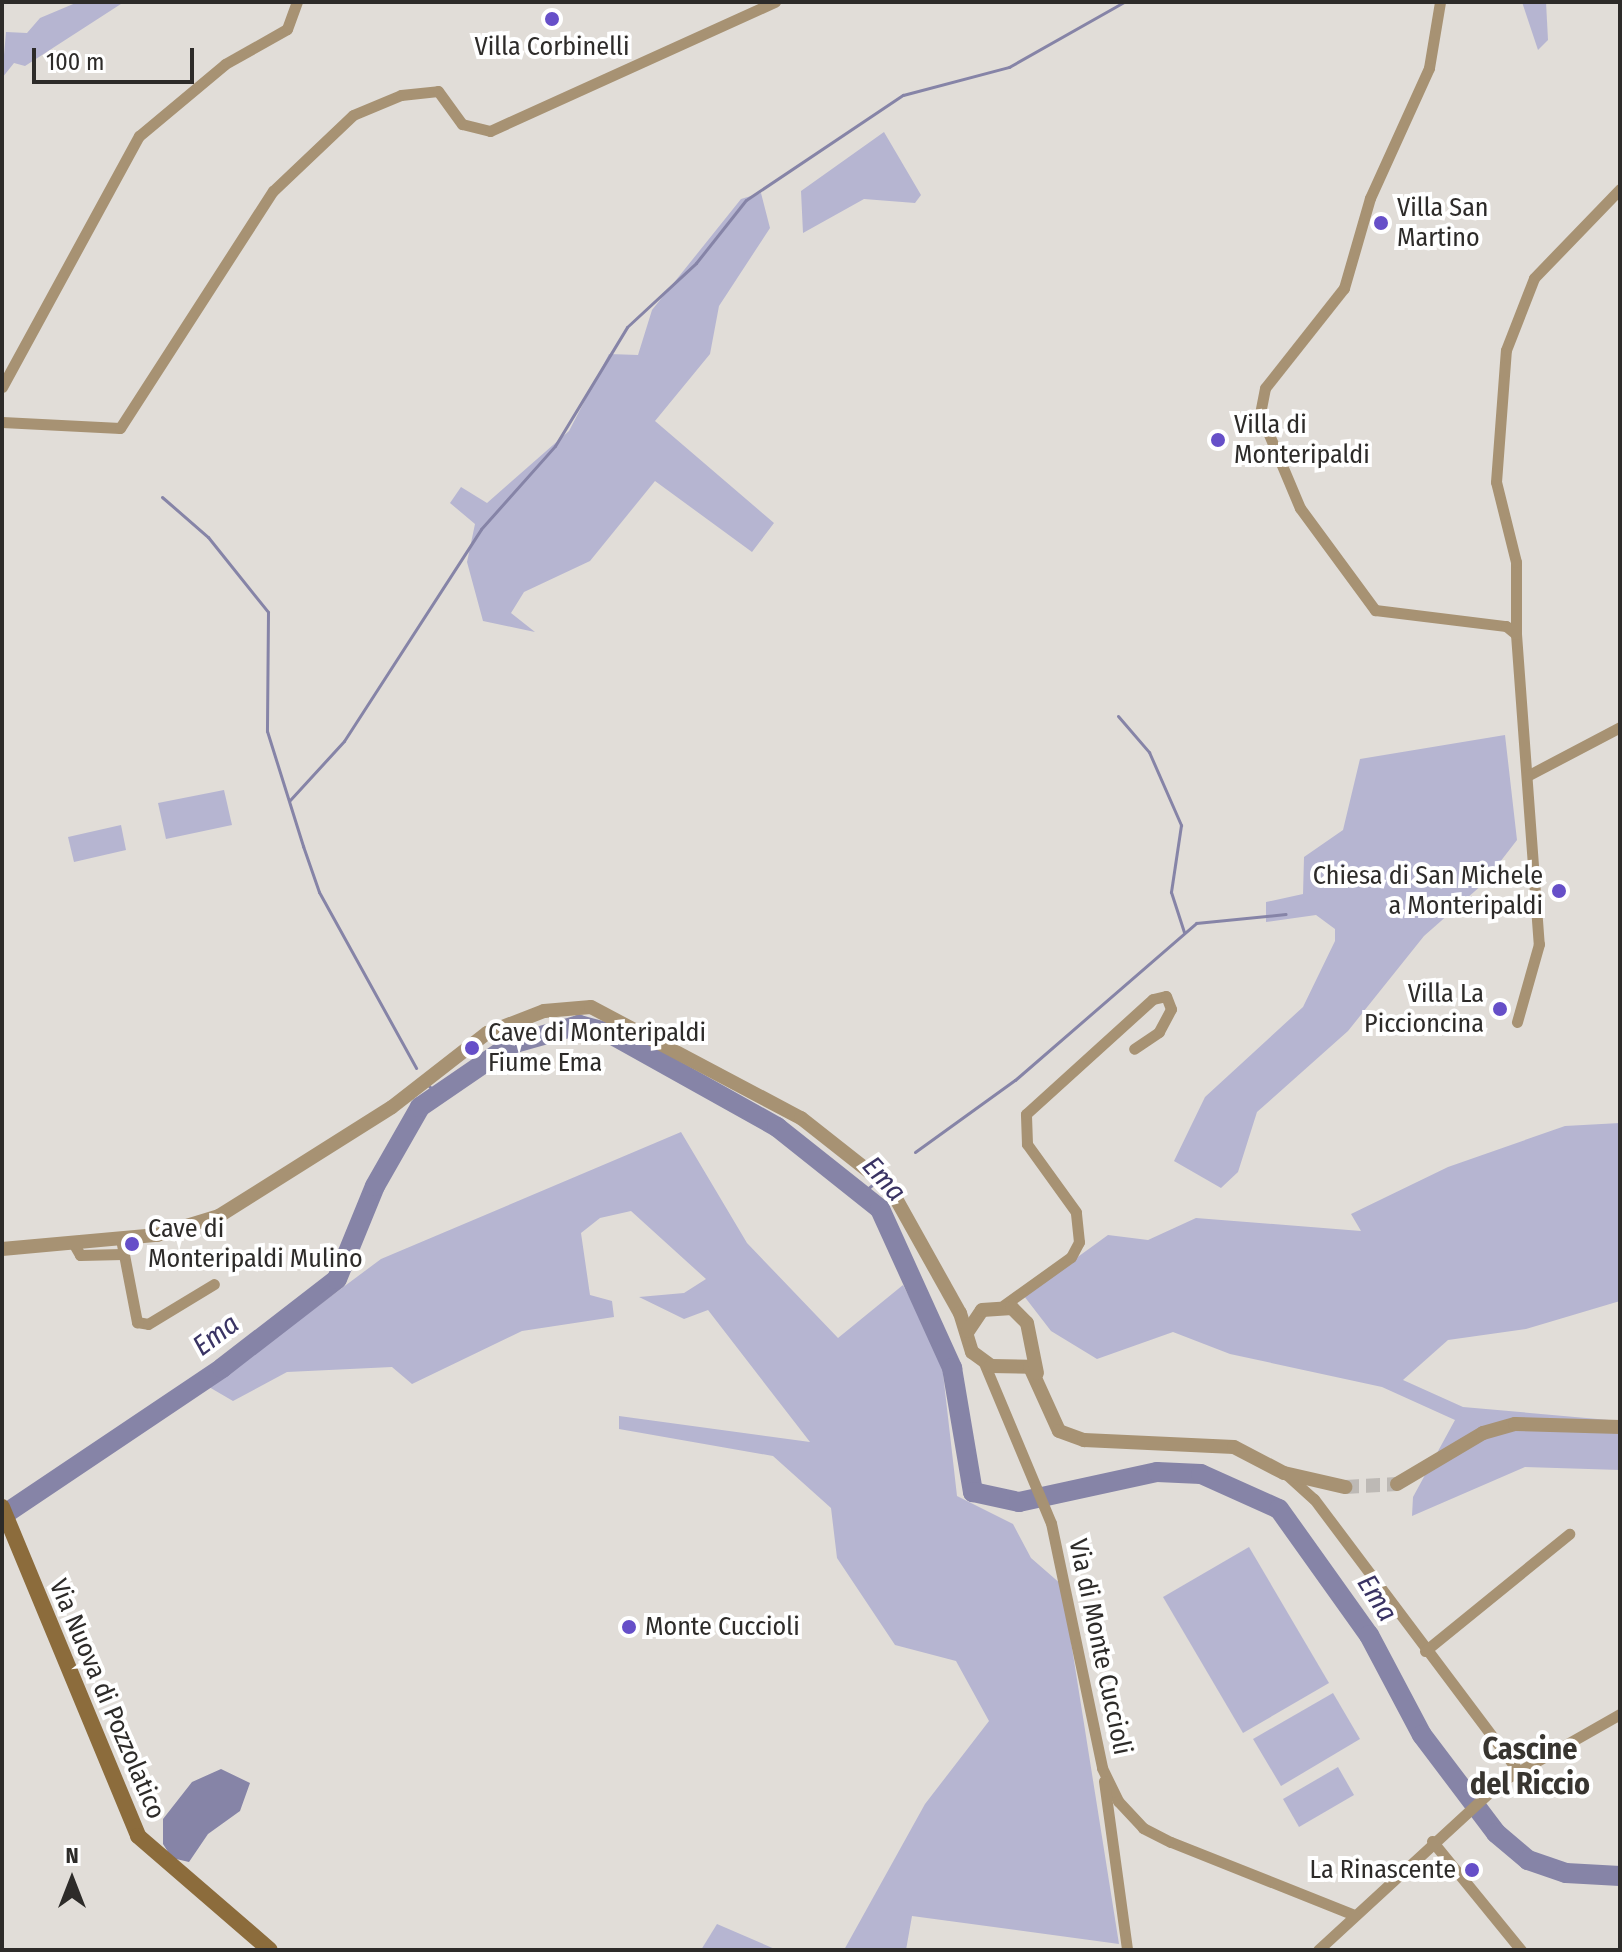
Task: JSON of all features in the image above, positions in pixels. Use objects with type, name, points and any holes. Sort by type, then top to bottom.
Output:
[{"type":"main road","name":"Via Nuova di Pozzolatico","points":[[2,1507],[138,1836],[270,1950]]},
{"type":"street","points":[[2,387],[139,136],[225,64],[287,29],[297,2]]},
{"type":"street","points":[[2,422],[120,428],[273,191],[353,115],[401,95],[438,91],[462,124],[490,131],[775,2]]},
{"type":"street","points":[[1440,2],[1429,68],[1370,198],[1344,288],[1265,388],[1260,413],[1300,508],[1375,610],[1506,626],[1516,634]]},
{"type":"street","points":[[1517,1022],[1539,944],[1516,634],[1516,562],[1496,482],[1506,350],[1534,278],[1620,189]]},
{"type":"street","points":[[1527,776],[1620,727]]},
{"type":"street","points":[[954,1304],[976,1314],[1004,1305],[1024,1292],[1079,1242],[1076,1212],[1027,1144],[1026,1114],[1153,999],[1166,996],[1171,1009],[1159,1032],[1134,1049]]},
{"type":"street","points":[[2,1249],[72,1241],[122,1246],[219,1216],[392,1107],[487,1033],[544,1011],[591,1007],[719,1072],[846,1151],[909,1211],[984,1363],[1027,1365],[1040,1382]]},
{"type":"street","points":[[122,1246],[137,1322],[148,1324],[214,1284]]},
{"type":"street","points":[[1024,1292],[1020,1313],[1040,1382],[1054,1423],[1067,1436],[1222,1445],[1284,1473],[1345,1487]]},
{"type":"street","points":[[1004,1305],[1020,1313]]},
{"type":"street","points":[[968,1331],[976,1314]]},
{"type":"street","points":[[998,1391],[1029,1341]]},
{"type":"street","name":"Via di Monte Cuccioli","points":[[984,1363],[1032,1466],[1051,1523],[1102,1768],[1143,1828],[1352,1914]]},
{"type":"street","points":[[1397,1484],[1483,1433],[1515,1424],[1620,1427]]},
{"type":"street","points":[[1284,1473],[1314,1499],[1518,1771]]},
{"type":"street","points":[[1425,1651],[1569,1534]]},
{"type":"street","points":[[1318,1950],[1352,1914],[1446,1828],[1504,1780],[1620,1714]]},
{"type":"street","points":[[1102,1768],[1127,1950]]},
{"type":"street","points":[[1432,1841],[1521,1950]]},
{"type":"shaded area","points":[[78,2],[124,2],[25,66],[14,63],[2,78],[6,32],[27,33],[40,18]]},
{"type":"shaded area","points":[[1522,2],[1546,2],[1548,40],[1538,50]]},
{"type":"shaded area","points":[[884,132],[921,195],[915,203],[864,199],[803,233],[801,191]]},
{"type":"shaded area","points":[[761,193],[770,228],[719,306],[710,354],[655,421],[774,523],[752,552],[655,481],[590,561],[524,592],[511,613],[535,632],[483,621],[467,562],[475,524],[450,503],[461,487],[487,503],[569,431],[609,354],[638,355],[652,310],[741,199]]},
{"type":"shaded area","points":[[1505,735],[1517,840],[1483,884],[1424,936],[1348,1031],[1257,1112],[1238,1172],[1221,1188],[1174,1161],[1205,1097],[1303,1007],[1335,941],[1335,929],[1316,915],[1266,922],[1266,902],[1303,894],[1304,857],[1343,830],[1360,759]]},
{"type":"shaded area","points":[[224,790],[232,825],[166,839],[158,803]]},
{"type":"shaded area","points":[[121,825],[126,850],[74,862],[68,837]]},
{"type":"shaded area","points":[[1620,1123],[1620,1301],[1526,1329],[1448,1340],[1403,1380],[1463,1407],[1620,1421],[1620,1470],[1525,1467],[1412,1516],[1413,1497],[1455,1420],[1382,1387],[1230,1354],[1173,1332],[1097,1359],[1051,1331],[1024,1296],[1108,1235],[1148,1240],[1196,1218],[1361,1231],[1351,1214],[1448,1167],[1565,1126]]},
{"type":"shaded area","points":[[681,1132],[747,1243],[838,1338],[903,1285],[941,1356],[957,1496],[1013,1524],[1031,1558],[1062,1585],[1119,1944],[912,1916],[906,1950],[844,1950],[925,1804],[989,1721],[956,1661],[895,1645],[837,1558],[831,1508],[773,1456],[619,1429],[619,1416],[810,1442],[708,1310],[684,1319],[639,1297],[684,1293],[706,1279],[631,1211],[600,1218],[581,1233],[590,1295],[612,1301],[614,1317],[522,1331],[412,1384],[392,1367],[287,1372],[233,1401],[209,1387],[381,1259]]},
{"type":"shaded area","points":[[1249,1547],[1329,1683],[1243,1733],[1163,1597]]},
{"type":"shaded area","points":[[1333,1693],[1360,1739],[1281,1786],[1253,1739]]},
{"type":"shaded area","points":[[1338,1767],[1354,1795],[1299,1827],[1283,1799]]},
{"type":"shaded area","points":[[221,1769],[250,1783],[240,1811],[208,1834],[189,1862],[172,1858],[163,1844],[163,1819],[192,1782]]},
{"type":"shaded area","points":[[717,1924],[777,1950],[701,1950]]},
{"type":"waterway","points":[[290,800],[344,741],[481,529],[555,446],[627,327],[696,263],[746,200],[903,95],[1009,67],[1124,2]]},
{"type":"waterway","points":[[162,497],[208,537],[268,612],[267,731],[303,846],[319,892],[416,1068]]},
{"type":"waterway","points":[[1118,716],[1149,752],[1181,825],[1171,892],[1184,932]]},
{"type":"waterway","points":[[915,1152],[1015,1080],[1196,923],[1286,914]]},
{"type":"waterway","name":"Ema","points":[[2,1516],[222,1368],[337,1279],[375,1186],[420,1107],[512,1044],[579,1025],[609,1033],[777,1127],[880,1209],[952,1368],[973,1492],[1019,1502],[1157,1472],[1201,1474],[1279,1509],[1369,1635],[1422,1735],[1496,1833],[1528,1860],[1566,1873],[1620,1876]]},
{"type":"waterway","points":[[428,1085],[437,1094]]},
{"type":"waterway","points":[[865,1191],[873,1184]]},
{"type":"tunnel","points":[[1345,1487],[1397,1484]]},
{"type":"place","name":"Villa Corbinelli","points":[[552,19]]},
{"type":"place","name":"Villa San Martino","points":[[1381,223]]},
{"type":"place","name":"Villa di Monteripaldi","points":[[1218,440]]},
{"type":"place","name":"Chiesa di San Michele a Monteripaldi","points":[[1559,891]]},
{"type":"place","name":"Villa La Piccioncina","points":[[1500,1009]]},
{"type":"place","name":"Cave di Monteripaldi Fiume Ema","points":[[472,1048]]},
{"type":"place","name":"Cave di Monteripaldi Mulino","points":[[132,1244]]},
{"type":"place","name":"Monte Cuccioli","points":[[629,1627]]},
{"type":"place","name":"La Rinascente","points":[[1472,1870]]},
{"type":"district","name":"Cascine del Riccio","points":[[1530,1766]]}]
